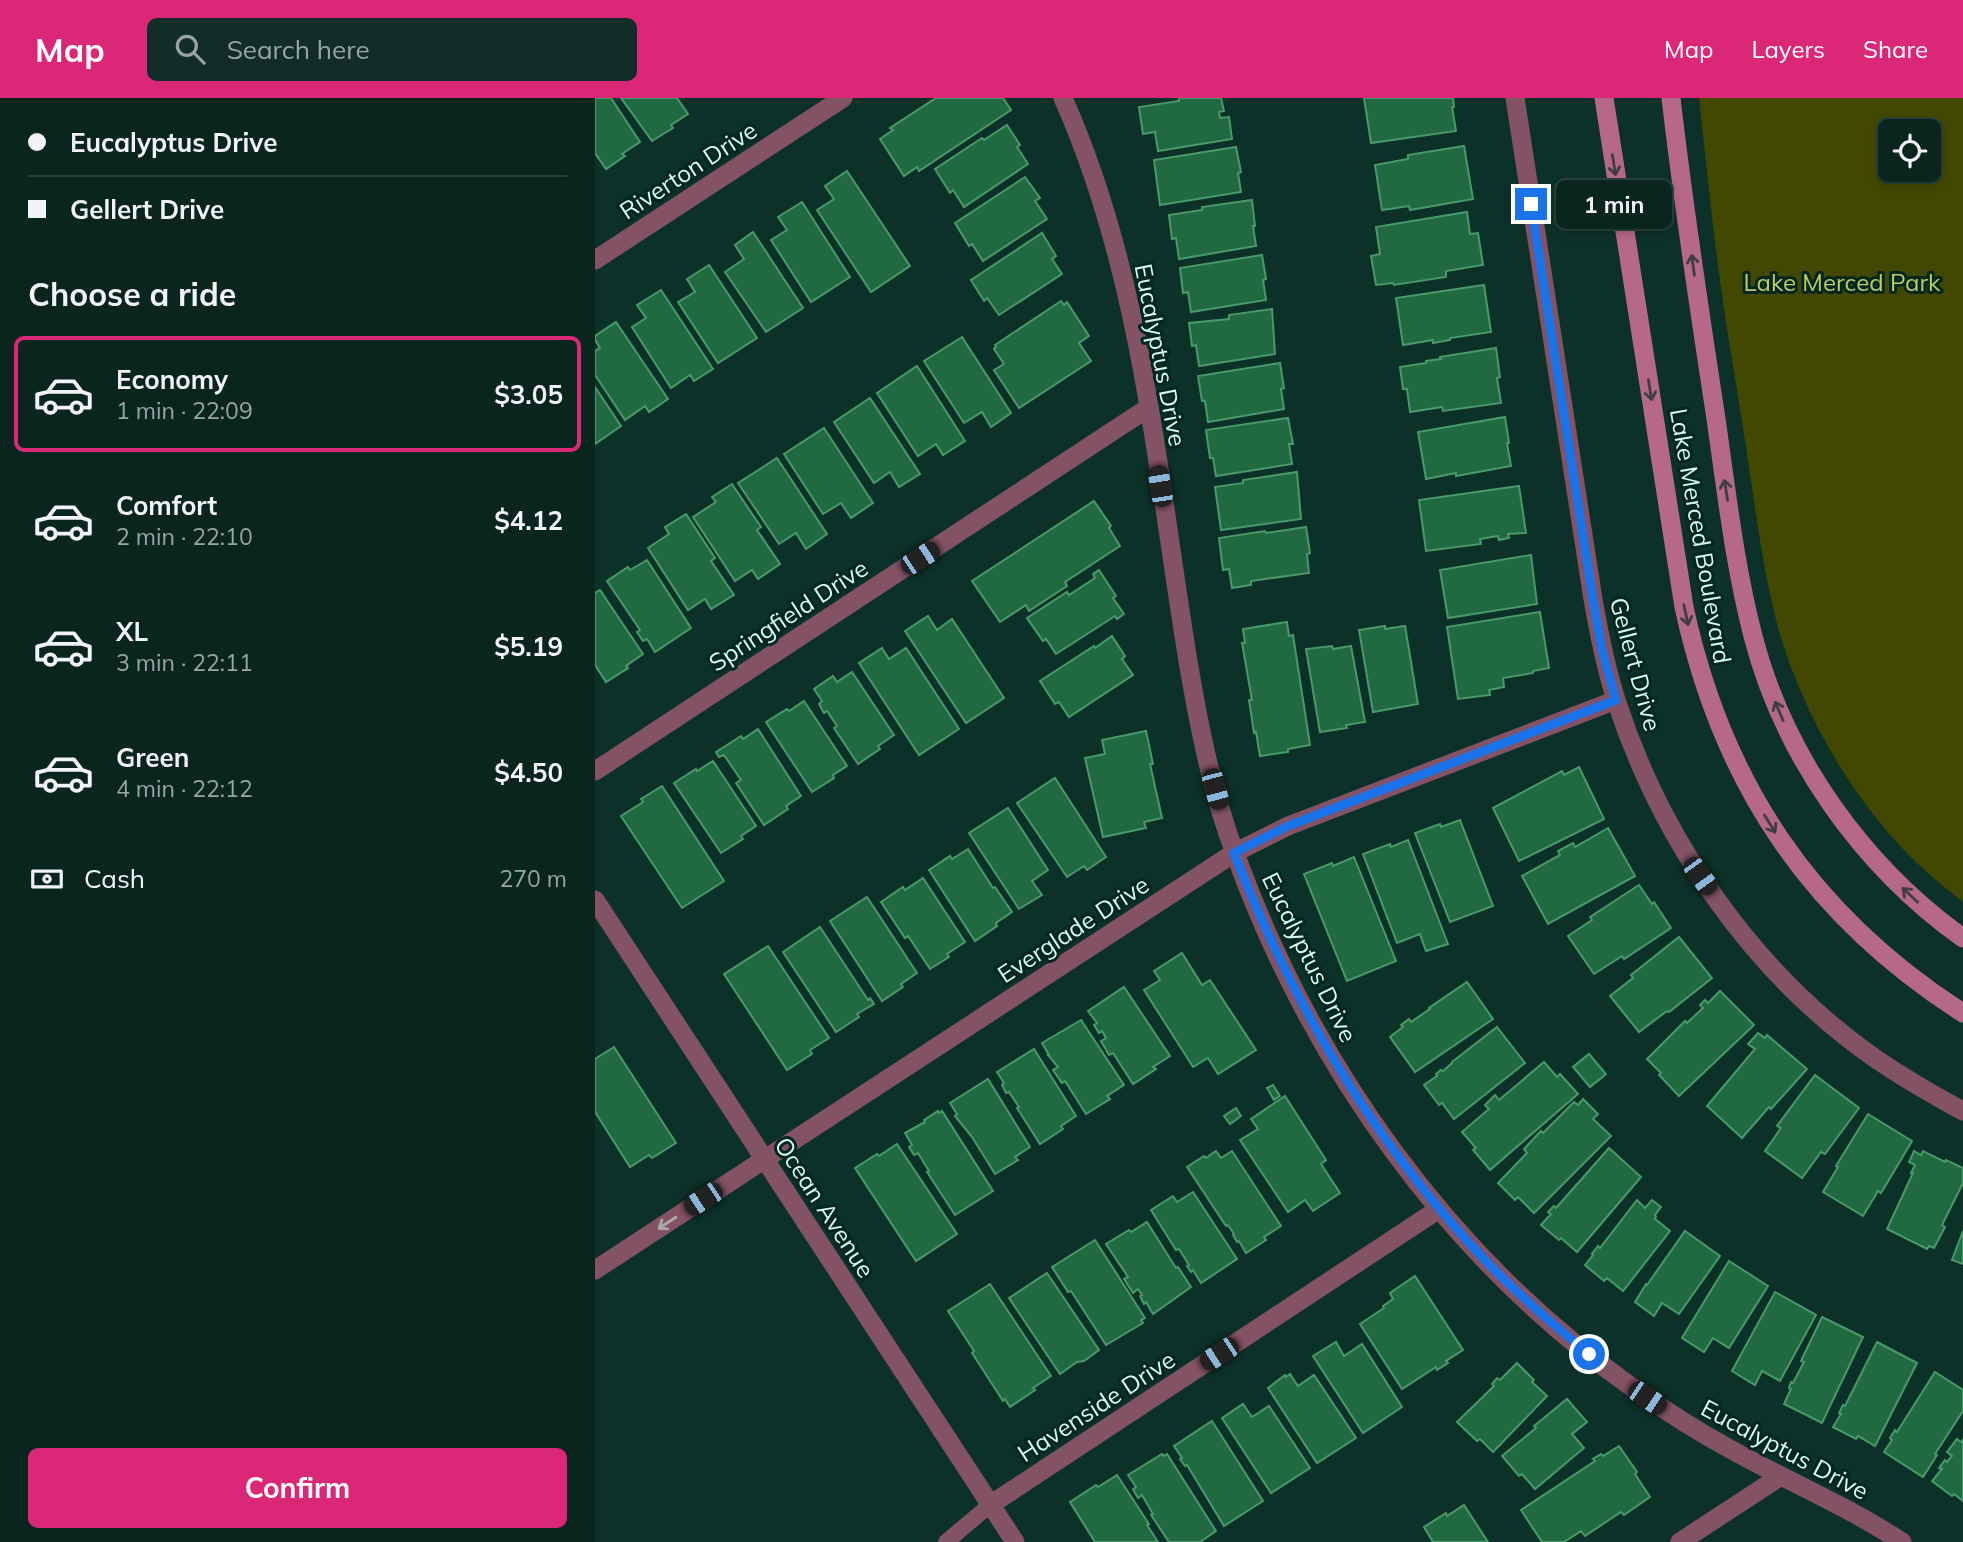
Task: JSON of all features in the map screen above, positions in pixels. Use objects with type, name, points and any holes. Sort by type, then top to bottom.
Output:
[{"type":"main road","name":"Lake Merced Boulevard","points":[[1604,98],[1682,594],[1692,643],[1720,729],[1759,807],[1807,877],[1868,941],[1933,994],[1963,1013]]},
{"type":"main road","name":"Lake Merced Boulevard","points":[[1671,98],[1735,546],[1753,638],[1766,680],[1804,761],[1852,832],[1882,869],[1963,938]]},
{"type":"street","name":"Riverton Drive","points":[[595,260],[843,98]]},
{"type":"street","name":"Eucalyptus Drive","points":[[1063,98],[1094,174],[1124,282],[1148,408],[1198,718],[1221,812],[1234,853],[1271,941],[1321,1040],[1377,1129],[1439,1209],[1507,1283],[1589,1354],[1631,1387],[1731,1450],[1877,1526],[1902,1542]]},
{"type":"street","name":"Gellert Drive","points":[[1515,98],[1602,650],[1616,700],[1651,791],[1700,876],[1762,955],[1835,1026],[1875,1058],[1963,1111]]},
{"type":"street","name":"Springfield Drive","points":[[595,771],[1148,408]]},
{"type":"street","name":"Everglade Drive","points":[[595,1270],[1234,853],[1288,826],[1616,700]]},
{"type":"street","name":"Ocean Avenue","points":[[595,900],[1015,1542]]},
{"type":"street","name":"Havenside Drive","points":[[990,1505],[1439,1209]]},
{"type":"street","points":[[1680,1542],[1781,1476]]},
{"type":"lane","points":[[946,1542],[990,1505]]},
{"type":"green space","name":"Lake Merced Park","points":[[1699,98],[1963,98],[1963,902],[1911,857],[1864,802],[1829,748],[1800,690],[1789,661],[1767,581],[1758,530],[1712,216]]},
{"type":"building","points":[[595,98],[611,98],[640,142],[606,169],[595,153]]},
{"type":"building","points":[[621,98],[677,98],[688,114],[671,125],[673,128],[652,141]]},
{"type":"building","points":[[936,98],[1003,98],[1011,110],[919,171],[917,167],[904,176],[880,139],[893,130],[890,128]]},
{"type":"building","points":[[1179,98],[1221,98],[1224,111],[1219,112],[1220,118],[1229,117],[1232,139],[1158,151],[1155,132],[1143,134],[1139,107],[1179,101]]},
{"type":"building","points":[[1364,98],[1453,98],[1456,131],[1371,143]]},
{"type":"building","points":[[1007,125],[1028,164],[964,207],[953,190],[950,193],[935,169]]},
{"type":"building","points":[[1464,146],[1473,199],[1410,210],[1409,206],[1382,210],[1375,165],[1408,159],[1408,155]]},
{"type":"building","points":[[1236,147],[1241,172],[1238,173],[1241,192],[1160,205],[1154,160]]},
{"type":"building","points":[[847,171],[910,266],[871,292],[817,210],[834,199],[825,186]]},
{"type":"building","points":[[1025,177],[1040,198],[1035,201],[1047,219],[983,261],[972,244],[969,246],[955,223]]},
{"type":"building","points":[[1252,200],[1256,246],[1179,259],[1176,238],[1172,239],[1169,215]]},
{"type":"building","points":[[802,202],[850,277],[811,302],[771,240],[787,230],[778,217]]},
{"type":"building","points":[[1467,212],[1470,234],[1478,233],[1483,265],[1446,271],[1446,277],[1376,285],[1371,256],[1380,254],[1376,227]]},
{"type":"building","points":[[753,232],[803,308],[766,332],[725,272],[744,259],[735,245]]},
{"type":"building","points":[[1042,233],[1056,256],[1052,259],[1062,274],[999,315],[987,298],[984,301],[971,280]]},
{"type":"building","points":[[1262,255],[1266,300],[1191,312],[1188,292],[1183,293],[1180,268]]},
{"type":"building","points":[[709,265],[757,338],[718,363],[678,302],[695,292],[687,279]]},
{"type":"building","points":[[1484,285],[1491,332],[1433,343],[1433,340],[1403,345],[1396,298]]},
{"type":"building","points":[[661,290],[713,369],[694,381],[690,375],[671,388],[632,327],[646,318],[637,305]]},
{"type":"building","points":[[1061,301],[1064,305],[1067,302],[1089,336],[1079,343],[1091,361],[1019,408],[994,370],[1004,364],[994,349],[995,345]]},
{"type":"building","points":[[1272,309],[1275,354],[1199,366],[1196,345],[1192,346],[1189,323],[1229,319],[1229,315]]},
{"type":"building","points":[[616,322],[668,399],[649,412],[645,406],[625,420],[595,375],[595,351],[600,348],[595,336]]},
{"type":"building","points":[[962,337],[1011,413],[991,427],[982,412],[964,423],[924,361]]},
{"type":"building","points":[[1496,348],[1501,403],[1443,411],[1442,407],[1410,412],[1400,367]]},
{"type":"building","points":[[1280,363],[1284,409],[1208,422],[1198,376]]},
{"type":"building","points":[[917,366],[965,441],[943,455],[936,444],[918,456],[877,393]]},
{"type":"building","points":[[595,387],[621,426],[595,444]]},
{"type":"building","points":[[870,398],[920,474],[899,487],[890,472],[874,483],[834,422]]},
{"type":"building","points":[[1505,417],[1511,466],[1426,479],[1418,432]]},
{"type":"building","points":[[1288,418],[1293,444],[1289,444],[1292,464],[1216,476],[1206,430]]},
{"type":"building","points":[[824,428],[873,503],[851,518],[841,503],[823,514],[784,454]]},
{"type":"building","points":[[777,458],[827,534],[806,549],[796,533],[779,544],[738,483]]},
{"type":"building","points":[[1297,472],[1301,519],[1221,530],[1215,487]]},
{"type":"building","points":[[732,484],[761,527],[757,530],[780,564],[758,579],[752,570],[735,581],[693,517],[716,502],[712,497]]},
{"type":"building","points":[[1519,486],[1526,533],[1508,534],[1509,538],[1499,540],[1498,536],[1480,539],[1481,544],[1426,551],[1419,500]]},
{"type":"building","points":[[1094,501],[1111,526],[1109,528],[1120,546],[1065,582],[1067,586],[1029,611],[1026,605],[1000,622],[972,581]]},
{"type":"building","points":[[686,514],[715,558],[711,561],[734,595],[711,609],[705,599],[688,610],[648,548],[669,534],[665,527]]},
{"type":"building","points":[[1306,527],[1310,553],[1307,554],[1309,573],[1251,581],[1251,585],[1232,588],[1229,569],[1223,570],[1219,538]]},
{"type":"building","points":[[1531,555],[1537,604],[1448,618],[1440,570]]},
{"type":"building","points":[[647,560],[691,628],[655,652],[647,639],[643,641],[637,632],[640,630],[607,581],[628,567],[630,570]]},
{"type":"building","points":[[1099,570],[1124,614],[1117,619],[1115,616],[1056,654],[1027,618],[1067,592],[1069,595],[1095,578],[1093,574]]},
{"type":"building","points":[[600,590],[643,654],[626,666],[628,668],[606,682],[595,665],[595,593]]},
{"type":"building","points":[[1540,612],[1549,668],[1503,678],[1504,687],[1489,690],[1490,695],[1458,699],[1447,627]]},
{"type":"building","points":[[928,616],[937,630],[952,619],[1004,698],[966,723],[905,631]]},
{"type":"building","points":[[1287,622],[1289,636],[1293,635],[1310,745],[1288,749],[1288,752],[1260,756],[1249,700],[1252,700],[1242,643],[1245,643],[1243,629]]},
{"type":"building","points":[[1385,626],[1385,629],[1405,626],[1418,704],[1373,712],[1359,630]]},
{"type":"building","points":[[1112,636],[1133,675],[1069,717],[1059,702],[1055,704],[1040,681]]},
{"type":"building","points":[[1332,646],[1333,649],[1351,646],[1365,722],[1320,732],[1306,649]]},
{"type":"building","points":[[882,648],[889,659],[906,648],[959,729],[919,755],[859,663]]},
{"type":"building","points":[[852,672],[894,735],[878,746],[880,749],[858,764],[834,728],[837,726],[827,711],[824,713],[819,704],[822,701],[814,689],[833,676],[837,682]]},
{"type":"building","points":[[804,701],[847,766],[812,792],[766,722]]},
{"type":"building","points":[[758,729],[801,796],[786,806],[788,809],[764,825],[736,783],[741,780],[724,755],[719,757],[716,752]]},
{"type":"building","points":[[1146,731],[1162,818],[1144,822],[1146,828],[1103,837],[1085,758],[1105,754],[1102,740]]},
{"type":"building","points":[[713,761],[756,826],[741,836],[743,839],[721,853],[674,783]]},
{"type":"building","points":[[1579,767],[1604,819],[1519,861],[1493,808],[1562,771],[1564,775]]},
{"type":"building","points":[[1055,778],[1106,857],[1087,870],[1084,866],[1067,877],[1017,803]]},
{"type":"building","points":[[662,786],[724,881],[682,908],[621,816]]},
{"type":"building","points":[[1008,808],[1048,870],[1032,881],[1042,895],[1019,909],[969,833]]},
{"type":"building","points":[[1460,820],[1493,906],[1450,922],[1415,833]]},
{"type":"building","points":[[1608,828],[1635,876],[1548,924],[1522,876],[1560,855],[1558,851],[1573,843],[1575,847]]},
{"type":"building","points":[[1408,840],[1448,944],[1426,951],[1420,934],[1397,943],[1363,854]]},
{"type":"building","points":[[968,849],[1012,912],[975,941],[929,870],[950,856],[952,859]]},
{"type":"building","points":[[1354,857],[1396,961],[1347,981],[1304,874]]},
{"type":"building","points":[[923,878],[965,942],[947,954],[949,957],[930,969],[881,902],[903,887],[905,890]]},
{"type":"building","points":[[1639,885],[1671,928],[1624,959],[1622,956],[1594,974],[1568,936],[1592,920],[1590,917]]},
{"type":"building","points":[[867,897],[917,973],[901,984],[903,987],[882,1001],[830,921]]},
{"type":"building","points":[[820,927],[868,1000],[870,998],[874,1004],[836,1032],[783,952]]},
{"type":"building","points":[[1679,937],[1712,978],[1639,1032],[1610,996],[1633,978],[1631,975]]},
{"type":"building","points":[[768,946],[829,1038],[810,1050],[812,1054],[787,1070],[724,974]]},
{"type":"building","points":[[1182,953],[1202,985],[1210,980],[1256,1050],[1218,1074],[1208,1058],[1193,1067],[1144,990],[1160,980],[1154,971]]},
{"type":"building","points":[[1467,982],[1493,1019],[1415,1072],[1390,1037],[1409,1019],[1411,1022]]},
{"type":"building","points":[[1124,987],[1170,1056],[1133,1084],[1113,1053],[1109,1055],[1101,1041],[1106,1038],[1102,1031],[1099,1033],[1094,1025],[1097,1023],[1088,1011]]},
{"type":"building","points":[[1720,991],[1754,1025],[1679,1096],[1647,1059],[1685,1021],[1687,1023],[1703,1008],[1700,1005],[1705,1000],[1708,1003]]},
{"type":"building","points":[[1081,1020],[1124,1085],[1107,1096],[1110,1099],[1086,1114],[1065,1081],[1062,1083],[1053,1070],[1058,1067],[1042,1043]]},
{"type":"building","points":[[1497,1027],[1525,1063],[1454,1119],[1424,1085]]},
{"type":"building","points":[[1758,1033],[1765,1038],[1767,1035],[1807,1069],[1742,1138],[1707,1106],[1755,1049],[1748,1044]]},
{"type":"building","points":[[614,1047],[676,1143],[652,1158],[649,1155],[630,1167],[595,1112],[595,1059]]},
{"type":"building","points":[[1034,1049],[1076,1116],[1061,1126],[1063,1129],[1040,1144],[1009,1092],[1006,1093],[1002,1085],[1004,1083],[997,1072]]},
{"type":"building","points":[[1589,1054],[1606,1074],[1590,1087],[1573,1067]]},
{"type":"building","points":[[1544,1062],[1557,1077],[1560,1074],[1578,1094],[1490,1170],[1462,1132],[1489,1109],[1485,1105],[1495,1095],[1499,1100]]},
{"type":"building","points":[[1815,1075],[1859,1108],[1825,1154],[1821,1152],[1802,1178],[1765,1151],[1781,1128],[1777,1126]]},
{"type":"building","points":[[988,1079],[1030,1147],[1015,1157],[1018,1160],[995,1174],[955,1116],[957,1114],[950,1103]]},
{"type":"building","points":[[1273,1085],[1280,1096],[1274,1100],[1267,1088]]},
{"type":"building","points":[[1285,1096],[1326,1160],[1321,1164],[1340,1193],[1313,1211],[1305,1200],[1288,1212],[1240,1140],[1258,1129],[1251,1119]]},
{"type":"building","points":[[1583,1099],[1598,1114],[1593,1119],[1611,1136],[1534,1213],[1518,1197],[1515,1200],[1498,1183],[1527,1153],[1524,1149],[1541,1131],[1543,1133],[1574,1102],[1578,1105]]},
{"type":"building","points":[[1236,1108],[1241,1116],[1230,1124],[1224,1116]]},
{"type":"building","points":[[942,1111],[993,1191],[955,1215],[918,1153],[914,1155],[909,1147],[912,1145],[905,1133]]},
{"type":"building","points":[[1868,1114],[1912,1141],[1881,1193],[1878,1191],[1863,1216],[1823,1192]]},
{"type":"building","points":[[897,1144],[957,1234],[916,1261],[855,1168]]},
{"type":"building","points":[[1609,1148],[1641,1177],[1577,1252],[1541,1225],[1551,1214],[1548,1212],[1554,1206],[1556,1208]]},
{"type":"building","points":[[1216,1151],[1221,1158],[1232,1151],[1281,1226],[1246,1253],[1187,1167]]},
{"type":"building","points":[[1914,1151],[1921,1155],[1923,1151],[1963,1168],[1963,1183],[1934,1248],[1929,1246],[1927,1249],[1887,1229],[1913,1173],[1915,1165],[1909,1162]]},
{"type":"building","points":[[1193,1192],[1237,1259],[1201,1283],[1151,1210],[1173,1196],[1177,1202]]},
{"type":"building","points":[[1637,1200],[1645,1208],[1652,1200],[1661,1207],[1655,1219],[1670,1231],[1623,1291],[1607,1278],[1604,1281],[1585,1265]]},
{"type":"building","points":[[1147,1222],[1191,1287],[1153,1314],[1146,1302],[1144,1304],[1138,1289],[1133,1293],[1124,1279],[1128,1277],[1106,1244]]},
{"type":"building","points":[[1685,1231],[1720,1256],[1679,1314],[1662,1303],[1654,1316],[1635,1302]]},
{"type":"building","points":[[1963,1231],[1963,1264],[1952,1260]]},
{"type":"building","points":[[1095,1240],[1145,1318],[1141,1320],[1143,1323],[1106,1345],[1052,1267]]},
{"type":"building","points":[[1729,1261],[1768,1286],[1729,1348],[1713,1338],[1704,1352],[1682,1338]]},
{"type":"building","points":[[1047,1273],[1099,1350],[1060,1374],[1009,1298]]},
{"type":"building","points":[[1415,1276],[1463,1350],[1446,1361],[1448,1363],[1437,1370],[1436,1367],[1402,1389],[1360,1324],[1384,1308],[1383,1306],[1393,1299],[1390,1293]]},
{"type":"building","points":[[990,1284],[1051,1376],[1010,1407],[1005,1399],[1003,1401],[972,1353],[974,1351],[948,1311]]},
{"type":"building","points":[[1775,1292],[1816,1315],[1780,1381],[1762,1371],[1755,1385],[1732,1371]]},
{"type":"building","points":[[1822,1317],[1863,1337],[1822,1423],[1784,1404],[1791,1389],[1791,1382],[1793,1383],[1804,1362],[1801,1361]]},
{"type":"building","points":[[1336,1342],[1344,1356],[1362,1344],[1402,1407],[1363,1433],[1313,1356]]},
{"type":"building","points":[[1877,1342],[1917,1363],[1875,1446],[1858,1436],[1856,1439],[1833,1427]]},
{"type":"building","points":[[1517,1363],[1547,1396],[1493,1452],[1457,1422],[1494,1386],[1492,1384],[1497,1378],[1500,1380]]},
{"type":"building","points":[[1935,1372],[1963,1390],[1963,1411],[1923,1477],[1884,1452],[1895,1430],[1897,1432]]},
{"type":"building","points":[[1290,1374],[1298,1386],[1314,1375],[1356,1438],[1317,1463],[1268,1388]]},
{"type":"building","points":[[1567,1399],[1587,1422],[1572,1434],[1584,1448],[1535,1489],[1522,1474],[1519,1476],[1502,1456]]},
{"type":"building","points":[[1243,1404],[1252,1417],[1269,1406],[1310,1468],[1271,1493],[1222,1418]]},
{"type":"building","points":[[1212,1421],[1263,1501],[1224,1526],[1174,1446]]},
{"type":"building","points":[[1957,1439],[1961,1442],[1963,1440],[1963,1501],[1932,1481],[1942,1469],[1939,1468],[1945,1460],[1947,1462],[1952,1456],[1947,1452]]},
{"type":"building","points":[[1619,1446],[1650,1497],[1585,1536],[1581,1531],[1564,1542],[1542,1542],[1521,1510],[1595,1461],[1593,1459]]},
{"type":"building","points":[[1162,1454],[1167,1454],[1216,1531],[1200,1542],[1169,1542],[1151,1515],[1153,1514],[1142,1495],[1138,1498],[1133,1489],[1136,1487],[1128,1475]]},
{"type":"building","points":[[1117,1475],[1158,1542],[1095,1542],[1070,1502]]},
{"type":"building","points":[[1464,1505],[1488,1542],[1433,1542],[1424,1527]]},
{"type":"route","points":[[1531,204],[1593,599],[1602,650],[1616,700],[1288,826],[1234,853],[1295,992],[1349,1087],[1377,1129],[1407,1170],[1471,1246],[1507,1283],[1589,1354]]}]
